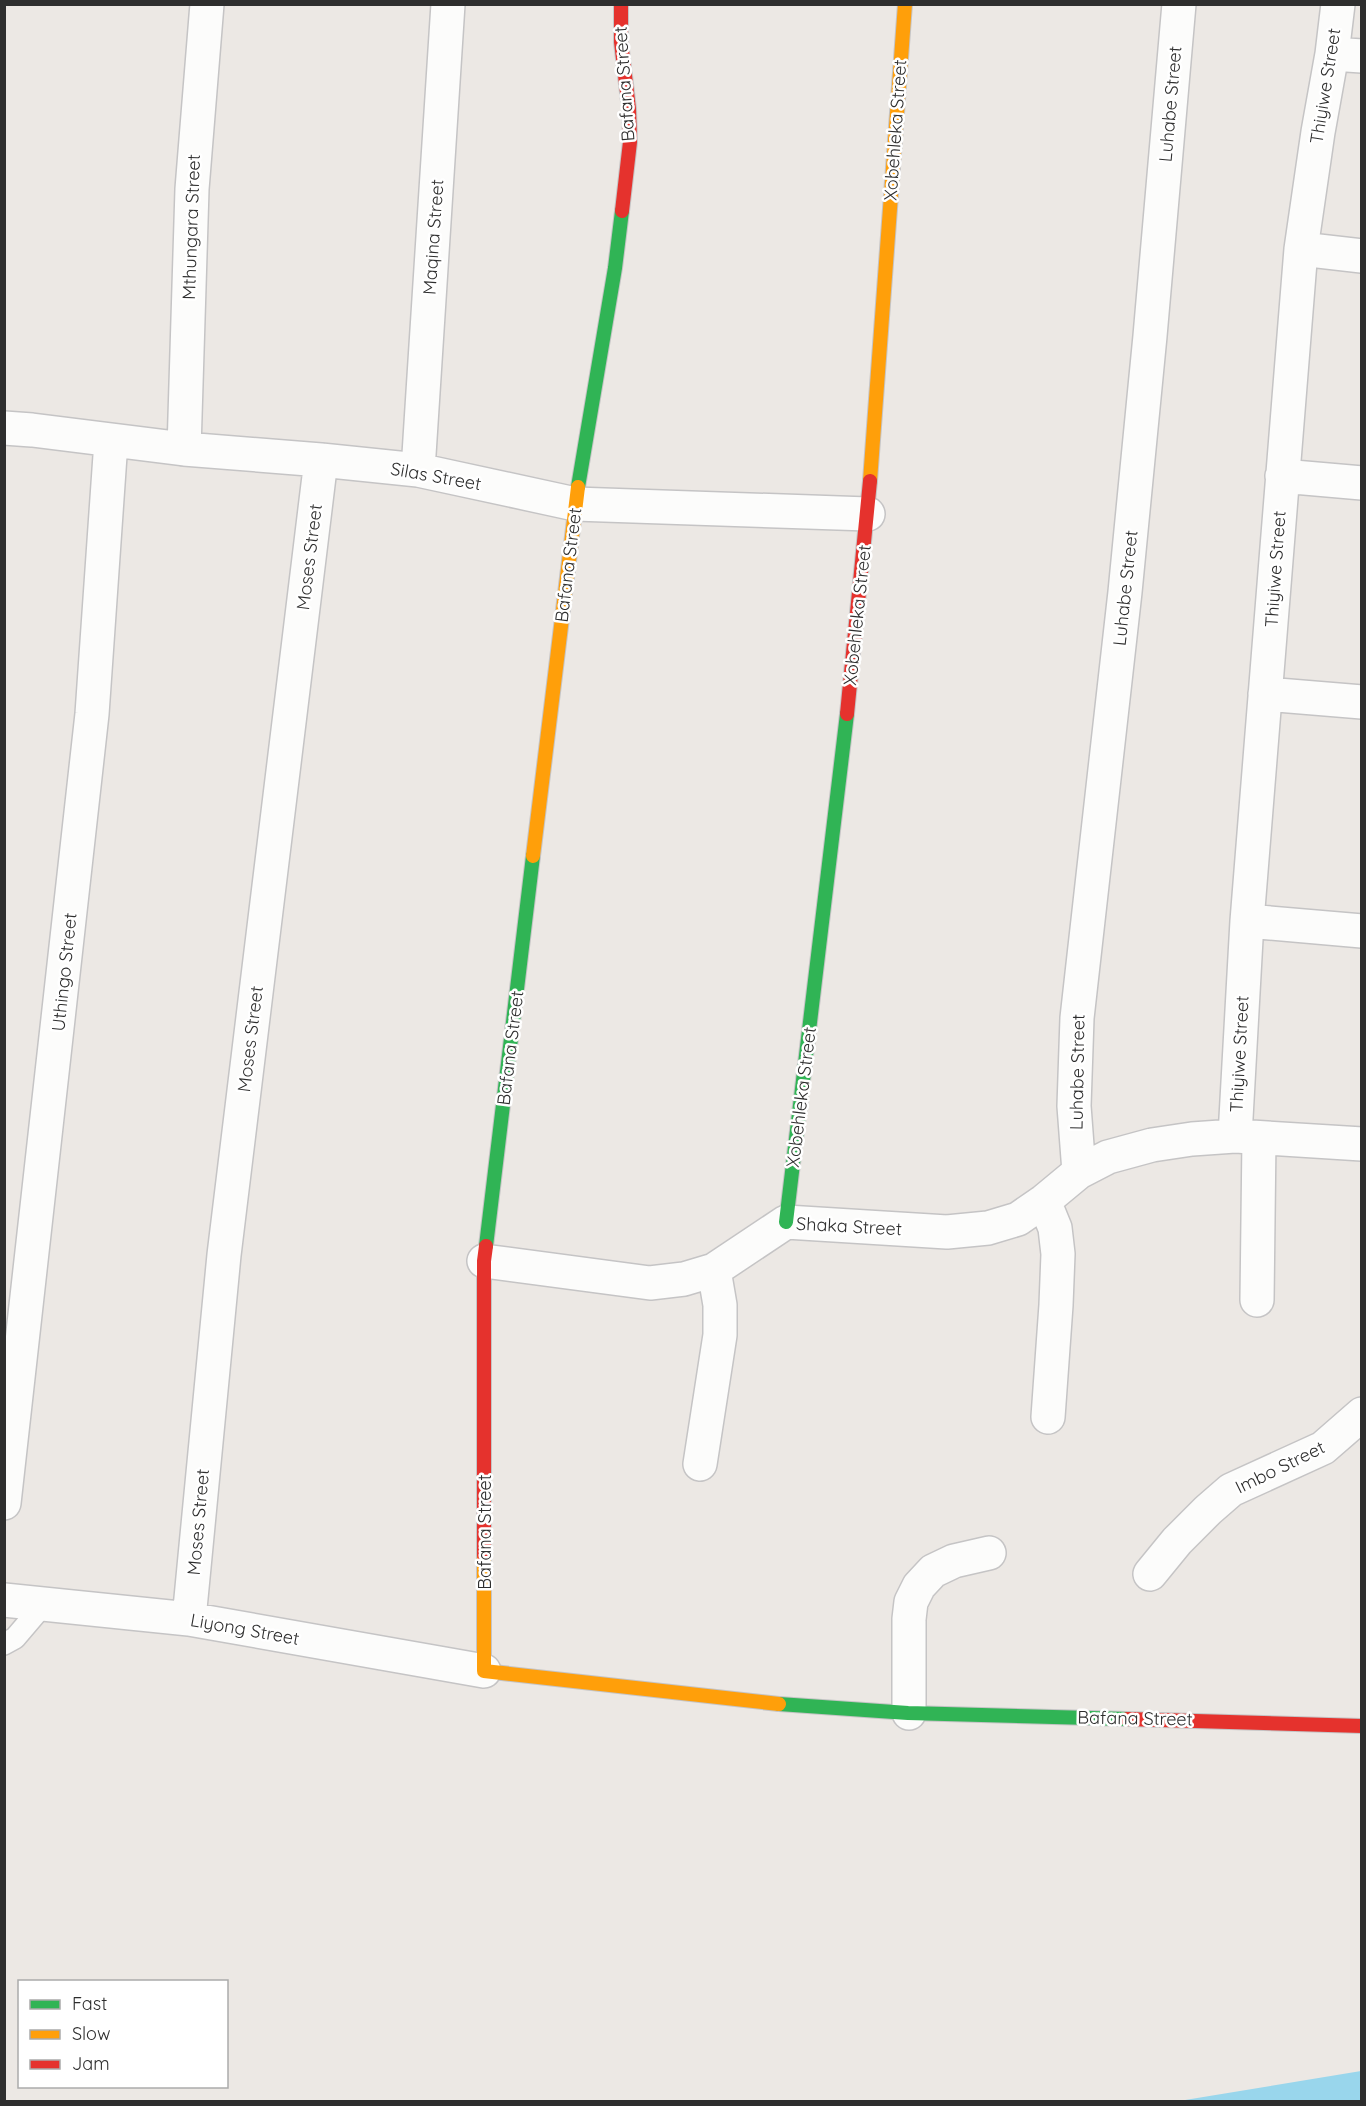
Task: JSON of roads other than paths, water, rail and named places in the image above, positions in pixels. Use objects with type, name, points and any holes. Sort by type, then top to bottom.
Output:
[{"type":"street","name":"Mthungara Street","points":[[184,449],[192,189],[207,4]]},
{"type":"street","name":"Maqina Street","points":[[418,470],[448,4]]},
{"type":"street","name":"Bafana Street","points":[[621,4],[621,42],[629,109],[628,164],[615,268],[575,504],[484,1261],[484,1671],[781,1704],[909,1713],[1287,1722],[1362,1726]]},
{"type":"street","name":"Xobehleka Street","points":[[786,1222],[837,807],[868,514],[905,4]]},
{"type":"street","name":"Luhabe Street","points":[[1079,1172],[1074,1106],[1077,1018],[1126,580],[1179,4]]},
{"type":"street","name":"Thiyiwe Street","points":[[1247,1137],[1247,921],[1282,476],[1301,249],[1318,132],[1347,55],[1338,4]]},
{"type":"street","points":[[1301,249],[1362,256]]},
{"type":"street","name":"Silas Street","points":[[4,429],[32,430],[184,449],[418,470],[575,504],[868,514]]},
{"type":"street","name":"Uthingo Street","points":[[4,1503],[92,714],[111,441]]},
{"type":"street","name":"Moses Street","points":[[189,1619],[224,1255],[321,460]]},
{"type":"street","points":[[1282,476],[1362,483]]},
{"type":"street","points":[[1265,694],[1362,702]]},
{"type":"street","points":[[1247,921],[1362,931]]},
{"type":"street","name":"Shaka Street","points":[[484,1261],[650,1283],[684,1279],[714,1270],[786,1222],[947,1232],[988,1228],[1018,1219],[1079,1172],[1108,1156],[1152,1145],[1192,1139],[1247,1137],[1362,1144]]},
{"type":"street","points":[[1247,1137],[1257,1300]]},
{"type":"street","points":[[1044,1201],[1055,1228],[1058,1254],[1047,1417]]},
{"type":"street","points":[[700,1464],[720,1335],[720,1305],[714,1270]]},
{"type":"street","name":"Imbo Street","points":[[1150,1574],[1177,1541],[1232,1490],[1323,1448],[1362,1414]]},
{"type":"street","points":[[909,1713],[911,1602],[919,1586],[933,1571],[954,1561],[989,1553]]},
{"type":"street","name":"Liyong Street","points":[[4,1600],[189,1619],[484,1671]]},
{"type":"lane","points":[[4,1644],[15,1638],[44,1604]]},
{"type":"water","points":[[1361,2071],[1361,2101],[1179,2101]]}]
